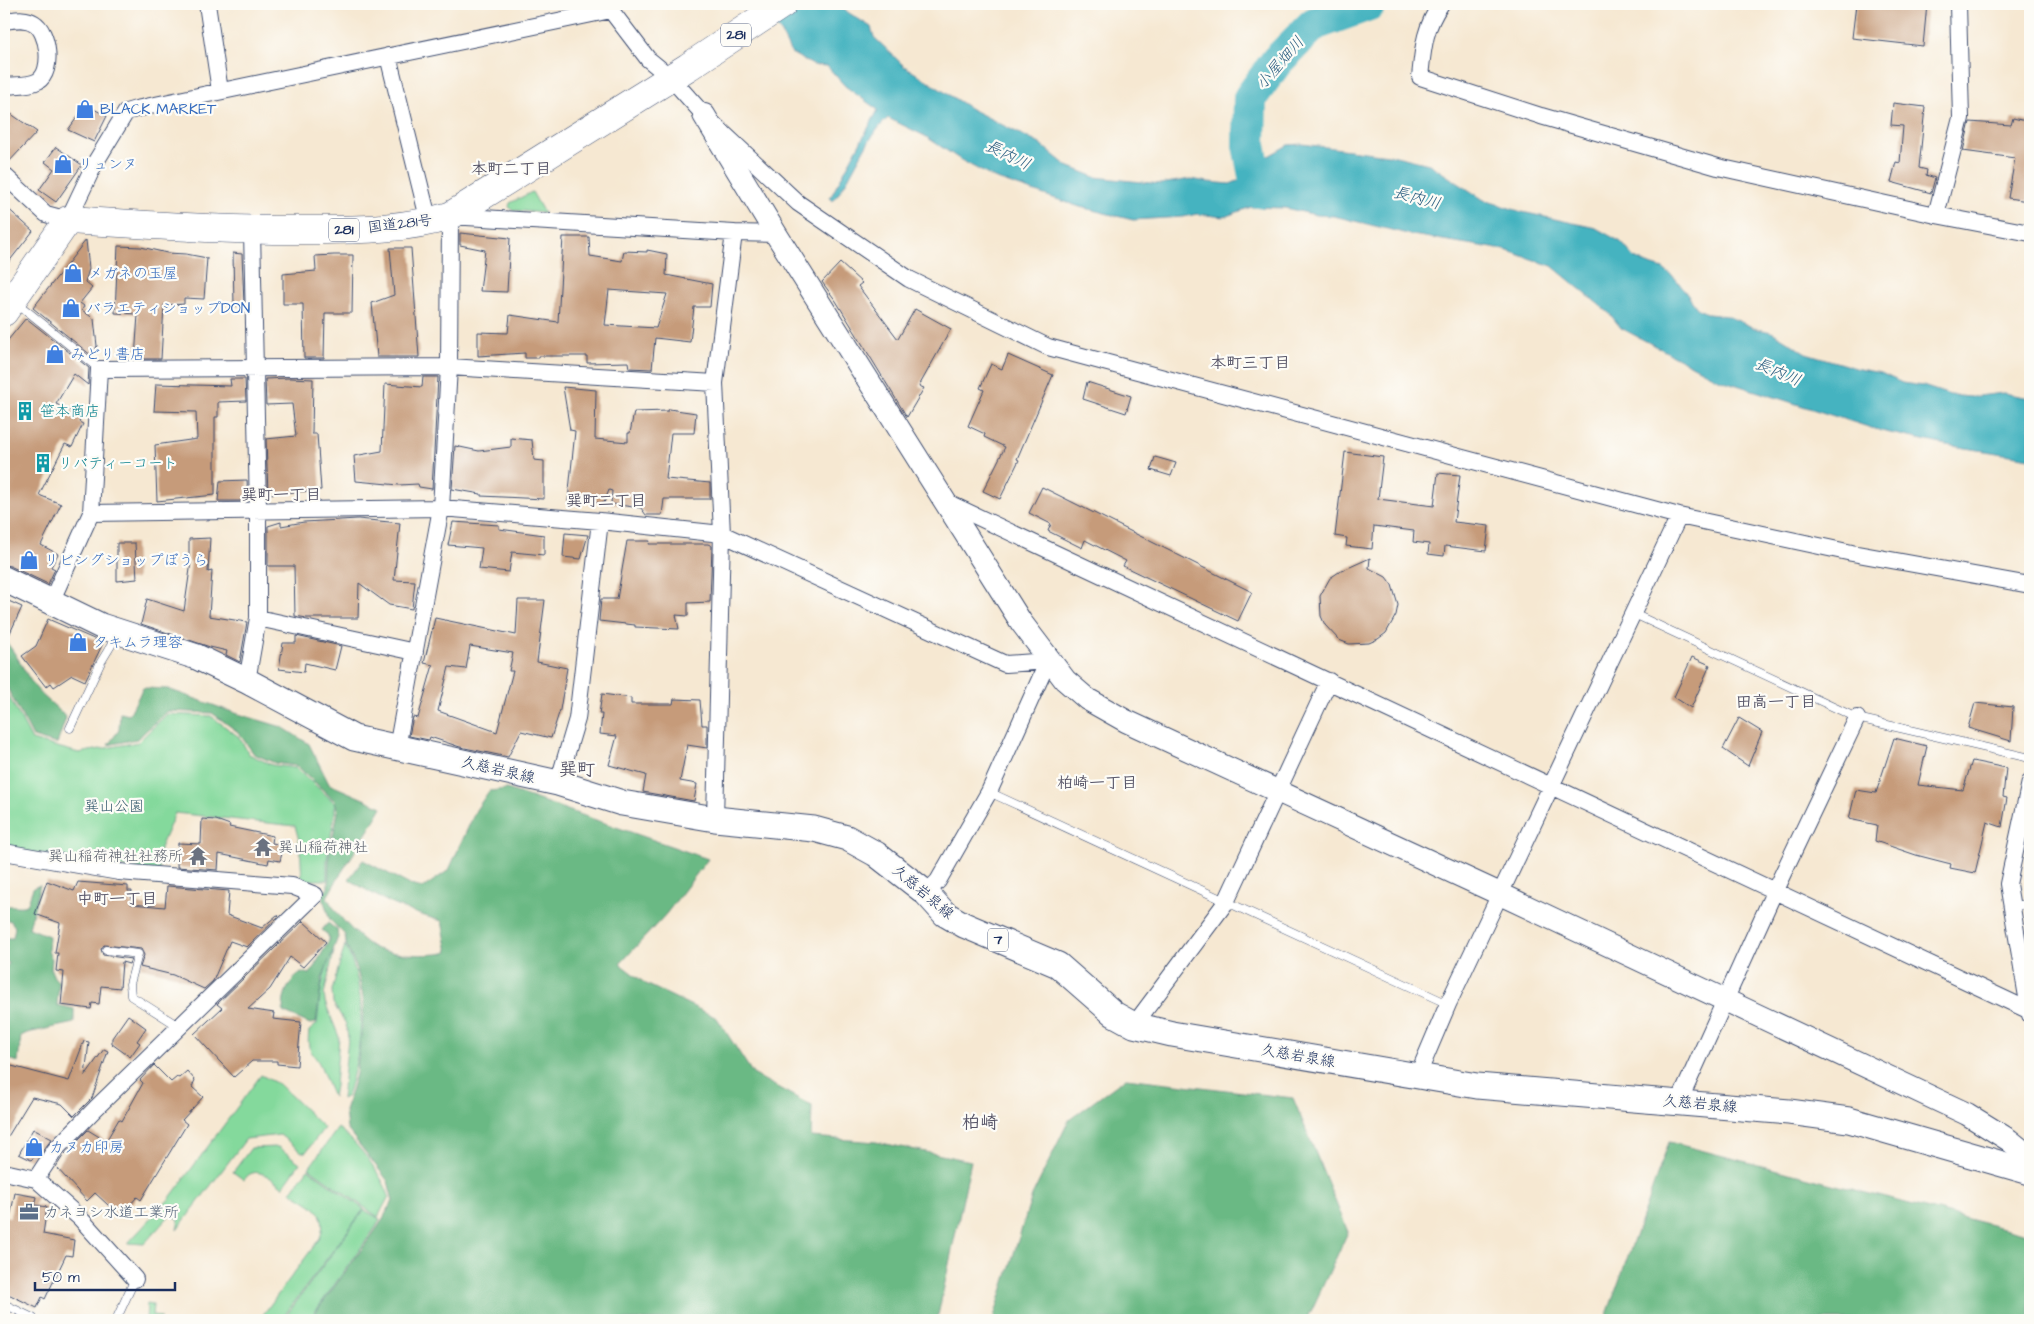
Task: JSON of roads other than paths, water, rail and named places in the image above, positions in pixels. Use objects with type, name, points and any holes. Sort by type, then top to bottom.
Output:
[{"type":"highway","name":"国道281号","points":[[68,220],[252,231],[348,230],[440,219],[679,72],[783,4]]},
{"type":"highway","points":[[8,306],[68,220]]},
{"type":"main road","name":"久慈岩泉線","points":[[4,579],[101,626],[197,657],[354,738],[558,783],[622,802],[715,819],[814,829],[847,838],[876,854],[926,893],[945,914],[964,925],[1058,965],[1114,1014],[1134,1025],[1172,1034],[1478,1086],[1679,1102],[1788,1112],[1849,1120],[2030,1172]]},
{"type":"street","points":[[207,4],[220,91]]},
{"type":"street","points":[[1442,4],[1430,19],[1423,49],[1420,77],[1541,116],[1718,167],[1936,215],[2030,233]]},
{"type":"street","points":[[1936,215],[1961,118],[1958,4]]},
{"type":"street","points":[[4,175],[46,214],[68,220],[95,163],[126,112],[388,56],[582,10],[608,7],[648,59],[679,72],[776,234],[944,501],[1021,622],[1048,661],[1065,680],[1095,704],[1126,722],[1500,894],[1967,1114],[2009,1140],[2030,1157]]},
{"type":"street","points":[[4,22],[24,19],[40,27],[45,35],[47,65],[44,75],[38,80],[4,86]]},
{"type":"street","points":[[388,56],[440,219],[448,367],[441,508],[397,748]]},
{"type":"street","points":[[704,115],[798,203],[909,279],[1048,347],[1680,516],[1852,553],[2030,585]]},
{"type":"street","points":[[440,219],[776,234]]},
{"type":"street","points":[[247,682],[258,618],[256,368],[252,231]]},
{"type":"street","points":[[715,819],[722,534],[715,383],[734,233]]},
{"type":"street","points":[[51,602],[91,513],[99,369],[448,367],[715,383]]},
{"type":"street","points":[[944,501],[1775,890],[2030,1012]]},
{"type":"street","points":[[91,513],[441,508],[600,521],[722,534],[1005,664],[1048,661]]},
{"type":"street","points":[[1417,1077],[1448,1004],[1632,613],[1680,516]]},
{"type":"street","points":[[558,783],[577,719],[600,521]]},
{"type":"street","points":[[258,618],[415,652]]},
{"type":"street","points":[[926,893],[938,881],[989,792],[1048,661]]},
{"type":"street","points":[[1134,1025],[1226,902],[1329,682]]},
{"type":"street","points":[[1679,1102],[1775,890],[1857,718]]},
{"type":"street","points":[[2030,782],[2008,884],[2030,1012]]},
{"type":"street","points":[[4,852],[119,872],[292,886],[315,894],[55,1150],[36,1179]]},
{"type":"street","points":[[4,1172],[36,1179],[80,1218],[135,1279]]},
{"type":"lane","points":[[8,306],[99,369]]},
{"type":"lane","points":[[1632,613],[1857,718],[2030,758]]},
{"type":"lane","points":[[70,728],[101,662],[119,632]]},
{"type":"lane","points":[[989,792],[1448,1004]]},
{"type":"lane","points":[[2012,906],[2030,904]]},
{"type":"lane","points":[[106,950],[138,954],[130,984],[131,996],[180,1027]]},
{"type":"lane","points":[[116,1320],[135,1279]]},
{"type":"lane","points":[[4,1304],[33,1318],[32,1320]]},
{"type":"water","name":"長内川","points":[[747,4],[835,4],[871,27],[874,37],[904,66],[971,109],[1040,144],[1067,166],[1095,177],[1160,184],[1191,179],[1230,184],[1245,178],[1265,158],[1288,145],[1302,144],[1396,156],[1429,164],[1484,200],[1522,212],[1596,228],[1621,242],[1635,258],[1663,269],[1676,279],[1697,308],[1708,314],[1727,316],[1757,329],[1772,332],[1806,353],[1859,369],[1881,373],[1902,383],[1923,386],[1950,395],[1970,397],[2003,393],[2030,398],[2030,458],[1946,445],[1881,431],[1718,379],[1621,328],[1609,313],[1552,266],[1505,250],[1412,235],[1334,216],[1316,215],[1285,208],[1251,207],[1224,217],[1197,214],[1183,217],[1133,220],[1080,207],[994,178],[961,160],[925,136],[888,118],[872,136],[833,201],[830,198],[878,110],[845,86],[827,66],[813,65],[791,53],[780,31],[752,11]]},
{"type":"waterway","name":"小屋畑川","points":[[1258,191],[1249,145],[1250,98],[1277,61],[1314,24],[1369,4]]},
{"type":"place","name":"BLACK MARKET","points":[[85,109]]},
{"type":"place","name":"リュンヌ","points":[[63,164]]},
{"type":"place","name":"メガネの玉屋","points":[[73,273]]},
{"type":"place","name":"バラエティショップDON","points":[[71,308]]},
{"type":"place","name":"みどり書店","points":[[55,354]]},
{"type":"place","name":"笹本商店","points":[[25,411]]},
{"type":"place","name":"リバティーコート","points":[[43,463]]},
{"type":"place","name":"リビングショップぼうら","points":[[29,560]]},
{"type":"place","name":"タキムラ理容","points":[[78,642]]},
{"type":"place","name":"巽山稲荷神社","points":[[263,847]]},
{"type":"place","name":"巽山稲荷神社社務所","points":[[198,856]]},
{"type":"place","name":"カヌカ印房","points":[[34,1147]]},
{"type":"place","name":"カネヨシ水道工業所","points":[[29,1212]]},
{"type":"district","name":"本町二丁目","points":[[511,169]]},
{"type":"district","name":"本町三丁目","points":[[1250,363]]},
{"type":"district","name":"巽町一丁目","points":[[281,495]]},
{"type":"district","name":"巽町二丁目","points":[[606,501]]},
{"type":"district","name":"田高一丁目","points":[[1776,702]]},
{"type":"district","name":"巽町","points":[[577,769]]},
{"type":"district","name":"柏崎一丁目","points":[[1097,783]]},
{"type":"district","name":"中町一丁目","points":[[117,899]]},
{"type":"district","name":"柏崎","points":[[980,1122]]},
{"type":"park label","name":"巽山公園","points":[[114,806]]}]
